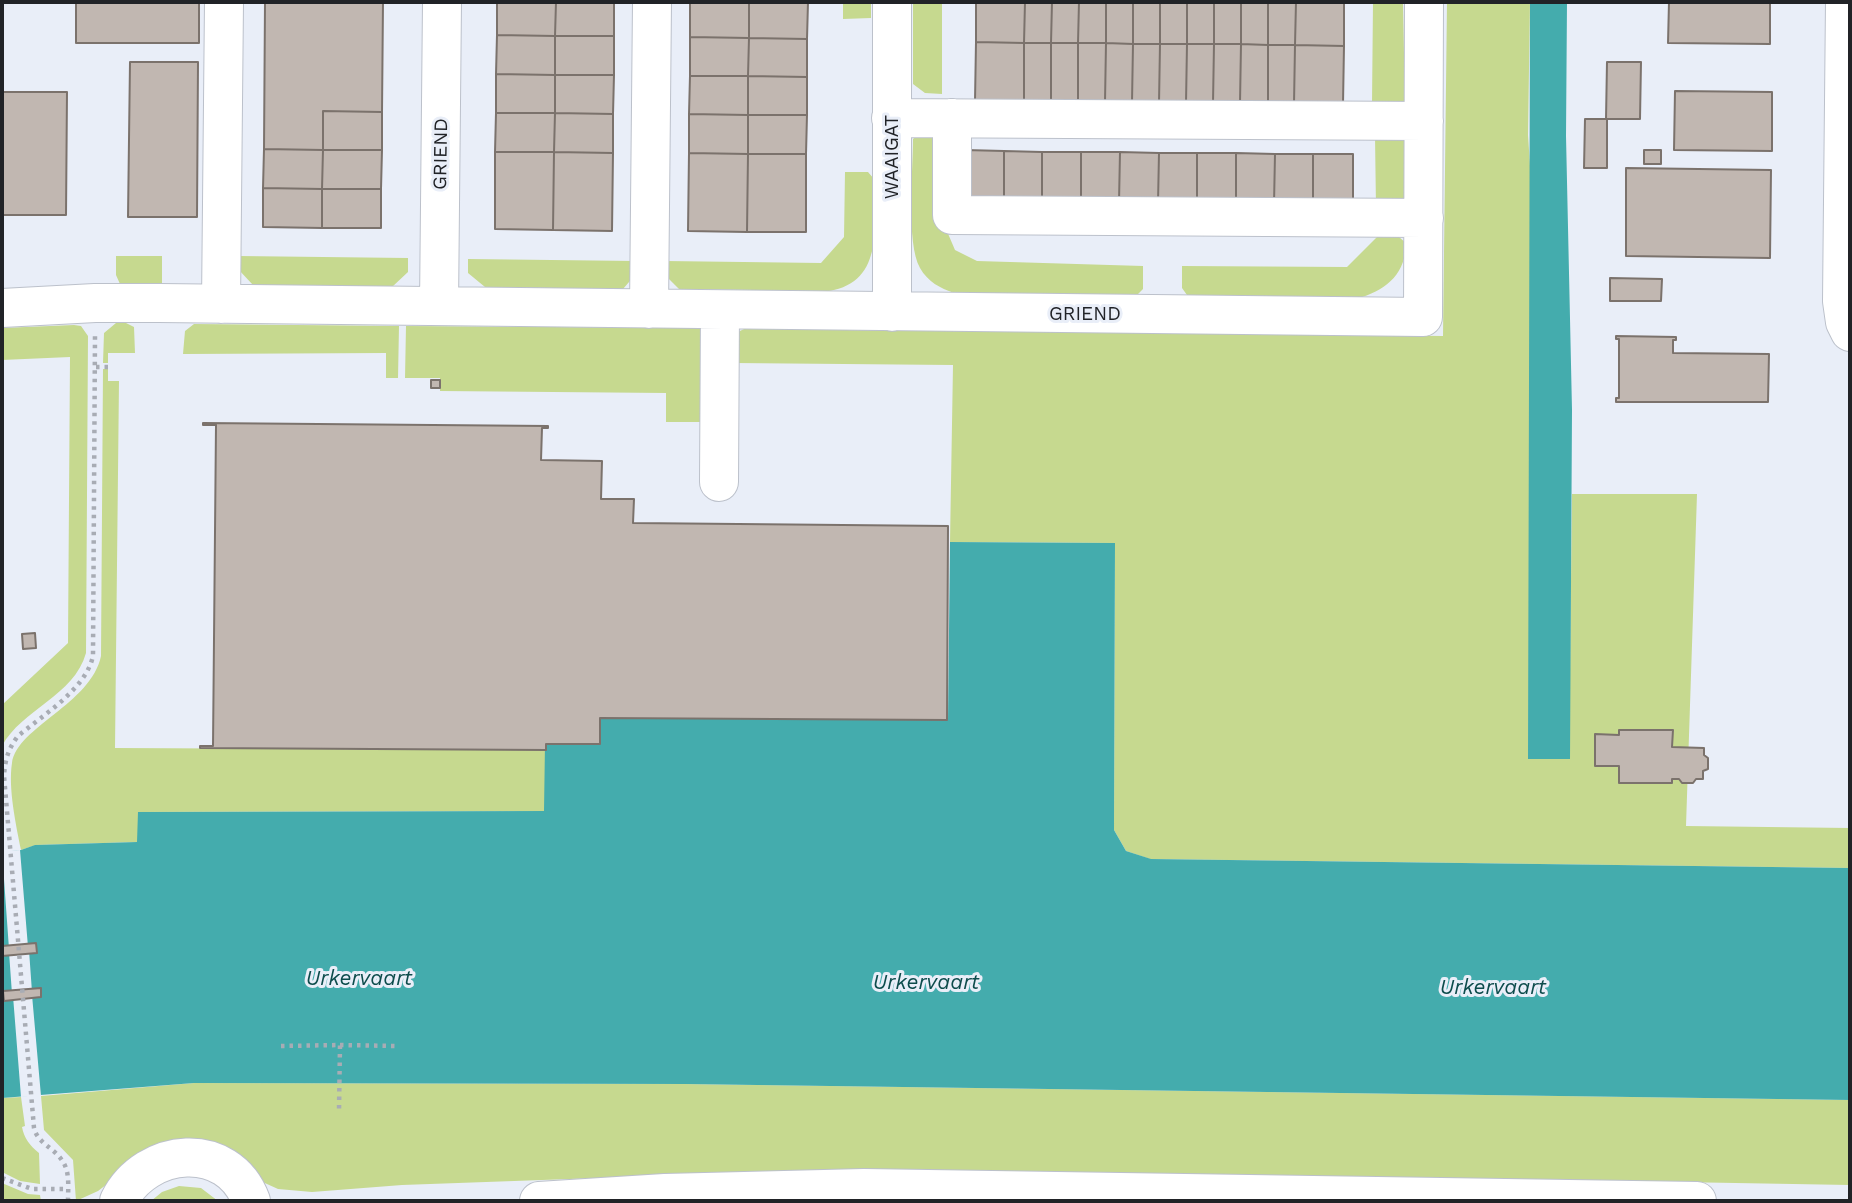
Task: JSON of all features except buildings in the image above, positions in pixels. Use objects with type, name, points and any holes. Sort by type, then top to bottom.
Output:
[{"type":"street","points":[[221,304],[224,2]]},
{"type":"street","name":"GRIEND","points":[[439,306],[442,2]]},
{"type":"street","points":[[649,309],[652,2]]},
{"type":"street","name":"WAAIGAT","points":[[892,2],[892,312]]},
{"type":"street","name":"GRIEND","points":[[2,308],[95,303],[1423,317],[1424,2]]},
{"type":"street","points":[[1845,2],[1842,300],[1845,321],[1850,332]]},
{"type":"street","points":[[891,118],[1424,121]]},
{"type":"street","points":[[952,118],[951,215],[1424,218]]},
{"type":"street","points":[[719,482],[720,310]]},
{"type":"street","points":[[118,1201],[134,1178],[145,1170],[169,1159],[183,1157],[196,1158],[222,1167],[257,1199]]},
{"type":"street","points":[[539,1201],[678,1192],[864,1188],[1697,1201]]},
{"type":"path","points":[[68,1201],[63,1161],[35,1132],[4,776],[7,752],[18,736],[78,685],[88,673],[93,656],[95,325]]},
{"type":"path","points":[[96,367],[108,367]]},
{"type":"path","points":[[339,1111],[340,1045]]},
{"type":"path","points":[[282,1046],[396,1046]]},
{"type":"path","points":[[2,1178],[32,1189],[68,1189]]},
{"type":"green space","points":[[843,2],[871,2],[871,18],[843,19]]},
{"type":"green space","points":[[913,2],[942,2],[942,94],[925,93],[913,84]]},
{"type":"green space","points":[[1373,2],[1403,2],[1405,103],[1372,103]]},
{"type":"green space","points":[[1447,2],[1530,2],[1528,135],[1569,759],[1572,494],[1697,494],[1686,826],[1850,828],[1850,868],[1150,859],[1126,851],[1114,830],[1115,543],[950,542],[953,365],[734,363],[736,333],[744,329],[1443,336]]},
{"type":"green space","points":[[920,133],[942,133],[940,215],[955,250],[977,261],[1143,266],[1143,289],[1137,295],[954,293],[935,284],[920,268],[913,242],[913,139]]},
{"type":"green space","points":[[1375,136],[1400,137],[1406,142],[1406,202],[1376,208]]},
{"type":"green space","points":[[845,172],[868,172],[874,179],[875,213],[873,248],[868,263],[860,276],[847,285],[829,291],[679,289],[665,275],[665,261],[821,263],[844,237]]},
{"type":"green space","points":[[1377,237],[1399,237],[1406,243],[1403,263],[1387,284],[1362,297],[1187,295],[1182,288],[1182,266],[1347,267]]},
{"type":"green space","points":[[116,256],[162,256],[162,284],[120,284],[116,275]]},
{"type":"green space","points":[[238,256],[408,258],[408,272],[392,287],[253,285],[238,269]]},
{"type":"green space","points":[[468,259],[635,261],[635,275],[623,289],[485,287],[468,273]]},
{"type":"green space","points":[[116,323],[126,323],[134,327],[135,353],[108,353],[108,363],[103,363],[104,333]]},
{"type":"green space","points":[[194,324],[399,326],[398,378],[386,378],[386,353],[183,354],[185,331]]},
{"type":"green space","points":[[81,326],[88,336],[86,653],[71,680],[22,722],[2,746],[2,705],[68,643],[70,357],[2,360],[2,328]]},
{"type":"green space","points":[[406,326],[700,328],[704,330],[708,422],[666,422],[666,393],[440,391],[440,378],[405,378]]},
{"type":"green space","points":[[103,369],[108,369],[108,381],[119,381],[115,748],[545,750],[545,811],[138,812],[138,842],[36,845],[21,850],[11,784],[12,763],[17,750],[84,688],[95,673],[101,656]]},
{"type":"green space","points":[[194,1083],[684,1084],[1850,1100],[1850,1185],[1621,1181],[654,1176],[402,1185],[312,1192],[278,1189],[256,1179],[228,1151],[199,1139],[178,1139],[158,1145],[98,1191],[76,1201],[73,1160],[44,1130],[41,1096]]},
{"type":"green space","points":[[21,1097],[25,1126],[22,1127],[23,1131],[28,1142],[39,1153],[40,1184],[20,1181],[2,1172],[2,1098]]},
{"type":"green space","points":[[2,1183],[28,1194],[40,1195],[41,1201],[2,1201]]},
{"type":"green space","points":[[179,1186],[201,1188],[218,1201],[151,1201],[162,1192]]},
{"type":"water","points":[[1530,2],[1567,2],[1566,136],[1572,410],[1570,759],[1528,759]]},
{"type":"water","name":"Urkervaart","points":[[950,542],[1115,543],[1114,830],[1126,851],[1151,859],[1850,868],[1850,1100],[684,1084],[194,1083],[2,1098],[2,956],[37,952],[36,943],[2,946],[2,852],[35,845],[137,842],[138,812],[544,811],[545,744],[600,744],[600,717],[948,720]],"holes":[[[40,988],[41,997],[4,1000],[4,991]]]},
{"type":"pier","points":[[20,850],[28,947],[9,949],[2,851]]},
{"type":"pier","points":[[29,950],[32,992],[12,994],[9,952]]},
{"type":"pier","points":[[32,995],[41,1096],[21,1097],[13,996]]}]
